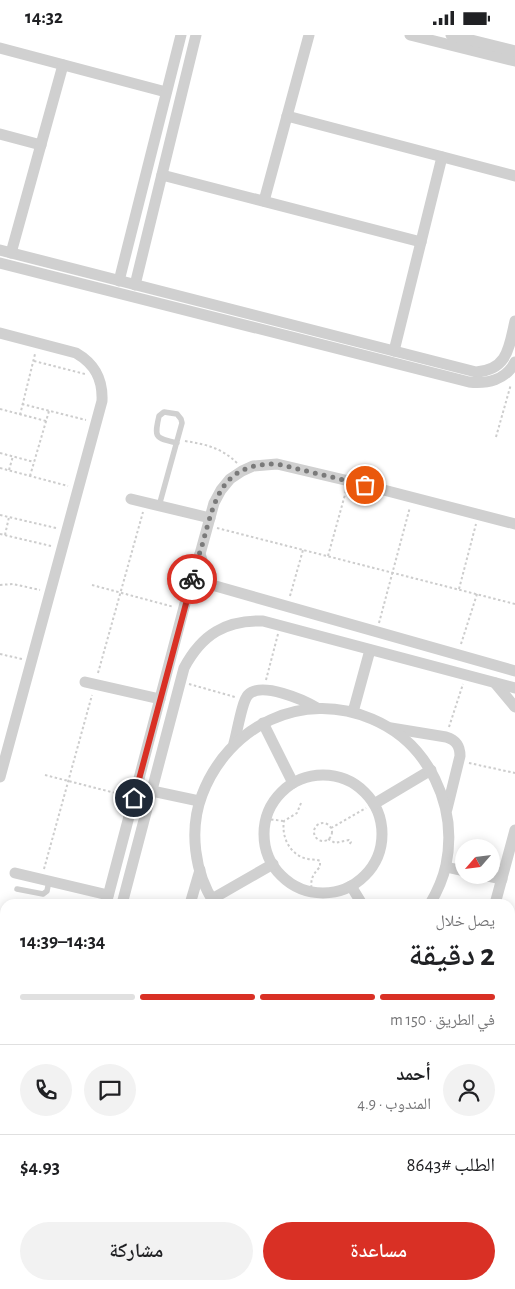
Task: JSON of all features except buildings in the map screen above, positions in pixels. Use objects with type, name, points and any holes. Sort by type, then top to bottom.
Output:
[{"type":"street","points":[[119,281],[181,35]]},
{"type":"street","points":[[135,285],[196,35]]},
{"type":"street","points":[[264,201],[309,35]]},
{"type":"street","points":[[410,35],[515,61]]},
{"type":"street","points":[[451,35],[515,51]]},
{"type":"street","points":[[0,48],[166,93]]},
{"type":"street","points":[[63,65],[41,145],[6,251],[476,372],[495,368],[502,361],[507,353],[515,321]]},
{"type":"street","points":[[287,116],[515,176]]},
{"type":"street","points":[[0,134],[41,145]]},
{"type":"street","points":[[394,351],[442,157]]},
{"type":"street","points":[[162,175],[421,243]]},
{"type":"street","points":[[0,263],[469,382],[482,383],[494,381],[505,375],[515,362]]},
{"type":"street","points":[[0,333],[76,353],[94,367],[100,377],[102,389],[102,401],[0,777]]},
{"type":"street","points":[[15,873],[50,881],[107,899],[184,609],[191,589],[193,574],[214,503],[230,479],[242,471],[265,464],[277,464],[515,524]]},
{"type":"street","points":[[131,499],[209,522]]},
{"type":"street","points":[[200,554],[212,585]]},
{"type":"street","points":[[191,589],[200,584],[212,585],[515,671]]},
{"type":"street","points":[[264,621],[268,601]]},
{"type":"street","points":[[324,637],[330,619]]},
{"type":"street","points":[[123,899],[184,668],[191,655],[210,635],[222,628],[236,623],[264,621],[515,688]]},
{"type":"street","points":[[406,659],[411,642]]},
{"type":"street","points":[[353,712],[370,650]]},
{"type":"street","points":[[169,665],[184,668]]},
{"type":"street","points":[[494,683],[500,667]]},
{"type":"street","points":[[85,682],[160,699]]},
{"type":"street","points":[[494,683],[515,707]]},
{"type":"street","points":[[234,743],[245,700],[252,692],[264,690],[291,696],[317,709]]},
{"type":"street","points":[[212,899],[200,870],[195,836],[199,801],[208,780],[219,761],[234,743],[263,723],[289,713],[317,709],[353,712],[390,728],[412,747],[431,770],[447,811],[449,830],[449,849],[446,867],[439,888],[433,899]]},
{"type":"street","points":[[263,723],[293,783]]},
{"type":"street","points":[[390,728],[446,737],[452,739],[457,744],[460,750],[459,761],[447,811]]},
{"type":"street","points":[[147,749],[162,752]]},
{"type":"street","points":[[374,804],[431,770]]},
{"type":"street","points":[[329,775],[338,777],[362,789],[374,804],[381,822],[382,841],[372,867],[359,881],[351,886],[332,892],[312,892],[290,882],[278,872],[268,855],[264,837],[266,819],[279,795],[293,783],[310,776],[329,775]]},
{"type":"street","points":[[152,791],[199,801]]},
{"type":"street","points":[[496,899],[515,830]]},
{"type":"street","points":[[119,855],[134,858]]},
{"type":"street","points":[[216,899],[273,863]]},
{"type":"street","points":[[446,867],[455,869]]},
{"type":"street","points":[[191,899],[200,870]]},
{"type":"street","points":[[351,886],[359,899]]},
{"type":"lane","points":[[159,506],[177,441],[181,419],[178,415],[164,412],[159,416],[156,435],[160,439],[177,441]]},
{"type":"lane","points":[[17,889],[43,894],[47,891],[50,881]]},
{"type":"path","points":[[20,415],[38,343]]},
{"type":"path","points":[[34,361],[100,377]]},
{"type":"path","points":[[496,437],[513,377]]},
{"type":"path","points":[[22,404],[96,422]]},
{"type":"path","points":[[0,409],[46,421]]},
{"type":"path","points":[[30,476],[49,410]]},
{"type":"path","points":[[177,441],[202,443],[221,450],[236,462],[242,471]]},
{"type":"path","points":[[0,453],[34,462]]},
{"type":"path","points":[[9,470],[13,457]]},
{"type":"path","points":[[0,468],[78,489]]},
{"type":"path","points":[[328,556],[350,481]]},
{"type":"path","points":[[376,632],[413,497]]},
{"type":"path","points":[[459,589],[479,514]]},
{"type":"path","points":[[0,515],[66,530]]},
{"type":"path","points":[[4,535],[9,517]]},
{"type":"path","points":[[209,522],[303,550],[515,603]]},
{"type":"path","points":[[0,534],[62,549]]},
{"type":"path","points":[[287,607],[303,550]]},
{"type":"path","points":[[0,585],[13,584],[50,593]]},
{"type":"path","points":[[92,585],[184,609]]},
{"type":"path","points":[[458,655],[477,594]]},
{"type":"path","points":[[264,690],[281,626]]},
{"type":"path","points":[[0,654],[31,661]]},
{"type":"path","points":[[446,737],[466,675]]},
{"type":"path","points":[[181,682],[245,700]]},
{"type":"path","points":[[459,761],[515,773]]},
{"type":"path","points":[[45,775],[134,798]]},
{"type":"path","points":[[266,819],[284,821],[297,813],[301,803]]},
{"type":"path","points":[[331,828],[374,804]]},
{"type":"path","points":[[284,821],[284,833],[287,844],[293,852],[306,859],[320,861],[320,867],[314,872],[312,878],[312,892]]},
{"type":"path","points":[[322,823],[331,828],[332,834],[324,841],[318,839],[314,833],[316,827],[322,823]]},
{"type":"path","points":[[328,839],[335,843],[349,840],[351,842],[349,845]]},
{"type":"way so far","points":[[192,579],[214,503],[230,479],[242,471],[253,466],[277,464],[365,485]]},
{"type":"route","points":[[134,798],[191,589],[192,579]]}]
